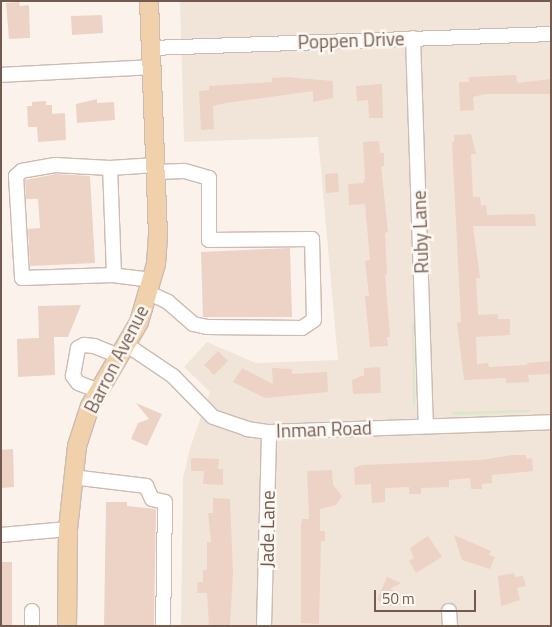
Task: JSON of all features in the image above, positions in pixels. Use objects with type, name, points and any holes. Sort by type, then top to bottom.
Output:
[{"type":"main road","name":"Barron Avenue","points":[[67,626],[68,529],[72,477],[82,427],[98,391],[123,350],[151,287],[158,235],[149,1]]},
{"type":"street","name":"Poppen Drive","points":[[151,48],[551,34]]},
{"type":"street","name":"Ruby Lane","points":[[414,38],[426,426]]},
{"type":"street","points":[[1,75],[152,66]]},
{"type":"street","points":[[55,166],[156,169],[184,171],[209,178],[209,240],[312,239],[314,320],[302,328],[207,327],[193,324],[151,287],[114,275],[22,278],[16,176],[22,171],[55,166]]},
{"type":"street","points":[[110,168],[114,275]]},
{"type":"street","name":"Inman Road","points":[[98,391],[78,383],[73,376],[78,348],[84,345],[123,350],[173,376],[213,417],[232,426],[269,432],[551,422]]},
{"type":"street","name":"Jade Lane","points":[[264,626],[269,432]]},
{"type":"street","points":[[72,477],[146,486],[152,499],[165,502],[163,626]]},
{"type":"street","points":[[1,535],[68,529]]},
{"type":"street","points":[[32,611],[32,626]]},
{"type":"street","points":[[449,611],[450,626]]},
{"type":"shaded area","points":[[180,1],[551,1],[551,626],[181,626],[183,478],[190,448],[210,392],[184,367],[207,342],[256,363],[338,360],[318,137],[184,142]]},
{"type":"green space","points":[[412,323],[414,323],[415,407],[413,406]]},
{"type":"green space","points":[[530,410],[530,412],[452,415],[452,412]]},
{"type":"building","points":[[19,2],[20,6],[29,5],[30,38],[9,39],[6,3]]},
{"type":"building","points":[[102,15],[103,33],[72,35],[71,16]]},
{"type":"building","points":[[516,75],[517,83],[551,79],[551,94],[485,94],[473,97],[474,110],[460,111],[459,82],[469,82],[469,77]]},
{"type":"building","points":[[286,77],[333,81],[333,98],[313,102],[313,91],[213,106],[214,129],[201,130],[199,91],[209,90],[209,86],[272,82],[272,78]]},
{"type":"building","points":[[382,84],[383,118],[369,118],[368,100],[357,101],[356,86]]},
{"type":"building","points":[[97,99],[97,103],[114,102],[115,120],[77,123],[76,104]]},
{"type":"building","points":[[46,101],[46,105],[52,105],[52,114],[65,113],[66,140],[38,142],[37,127],[28,127],[27,106],[32,106],[32,102]]},
{"type":"building","points":[[471,134],[476,154],[471,154],[473,197],[480,197],[481,206],[486,205],[487,215],[535,214],[536,226],[473,226],[480,278],[476,278],[478,315],[498,314],[498,319],[510,319],[510,335],[476,337],[477,364],[488,363],[489,367],[527,365],[529,382],[506,383],[506,378],[464,380],[457,323],[461,322],[452,142],[454,142],[454,135]]},
{"type":"building","points":[[379,141],[380,153],[384,153],[384,166],[381,166],[388,232],[385,233],[387,274],[385,274],[390,337],[387,337],[388,346],[370,347],[365,296],[369,296],[365,261],[370,260],[365,204],[349,205],[348,184],[363,183],[365,179],[363,142]]},
{"type":"building","points":[[338,173],[339,192],[326,193],[325,174]]},
{"type":"building","points":[[56,174],[90,176],[95,263],[30,266],[28,229],[40,228],[38,199],[26,199],[25,180]]},
{"type":"building","points":[[290,248],[292,317],[203,317],[201,252]]},
{"type":"building","points":[[81,305],[68,337],[54,337],[55,375],[18,377],[17,339],[39,338],[38,306]]},
{"type":"building","points":[[218,351],[228,361],[214,375],[204,365]]},
{"type":"building","points":[[551,361],[551,374],[528,375],[527,363]]},
{"type":"building","points":[[380,367],[381,393],[353,394],[352,380],[364,375],[364,368]]},
{"type":"building","points":[[242,368],[273,384],[272,368],[292,369],[292,374],[327,372],[328,392],[265,398],[233,382]]},
{"type":"building","points":[[136,403],[162,414],[147,446],[131,439],[138,423],[149,419]]},
{"type":"building","points":[[13,449],[14,487],[1,488],[1,450]]},
{"type":"building","points":[[512,455],[526,455],[526,459],[532,458],[533,471],[492,475],[492,483],[482,484],[482,489],[471,489],[470,478],[449,480],[449,487],[421,488],[421,494],[409,494],[409,487],[385,488],[385,502],[372,503],[371,484],[355,485],[354,468],[362,465],[482,460]]},
{"type":"building","points":[[191,458],[219,459],[218,469],[223,469],[223,485],[203,484],[204,471],[191,471]]},
{"type":"building","points":[[332,470],[333,485],[342,496],[336,505],[320,509],[320,531],[325,531],[325,541],[321,541],[319,624],[301,623],[301,526],[302,519],[309,519],[307,471]]},
{"type":"building","points":[[213,498],[230,499],[233,573],[230,626],[209,626],[207,593],[197,593],[198,582],[203,582],[203,570],[207,570],[207,542],[211,542],[208,513],[213,513]]},
{"type":"building","points":[[106,502],[127,502],[127,506],[156,509],[154,626],[104,626]]},
{"type":"building","points":[[454,535],[491,551],[489,555],[495,557],[490,569],[462,560]]},
{"type":"building","points":[[428,536],[442,557],[416,573],[409,561],[414,558],[410,548]]},
{"type":"building","points":[[1,562],[12,562],[12,626],[1,626]]},
{"type":"building","points":[[514,573],[515,577],[523,576],[526,586],[517,588],[520,600],[501,606],[498,576]]},
{"type":"building","points":[[387,577],[401,583],[390,589],[397,592],[391,606],[377,600]]}]
